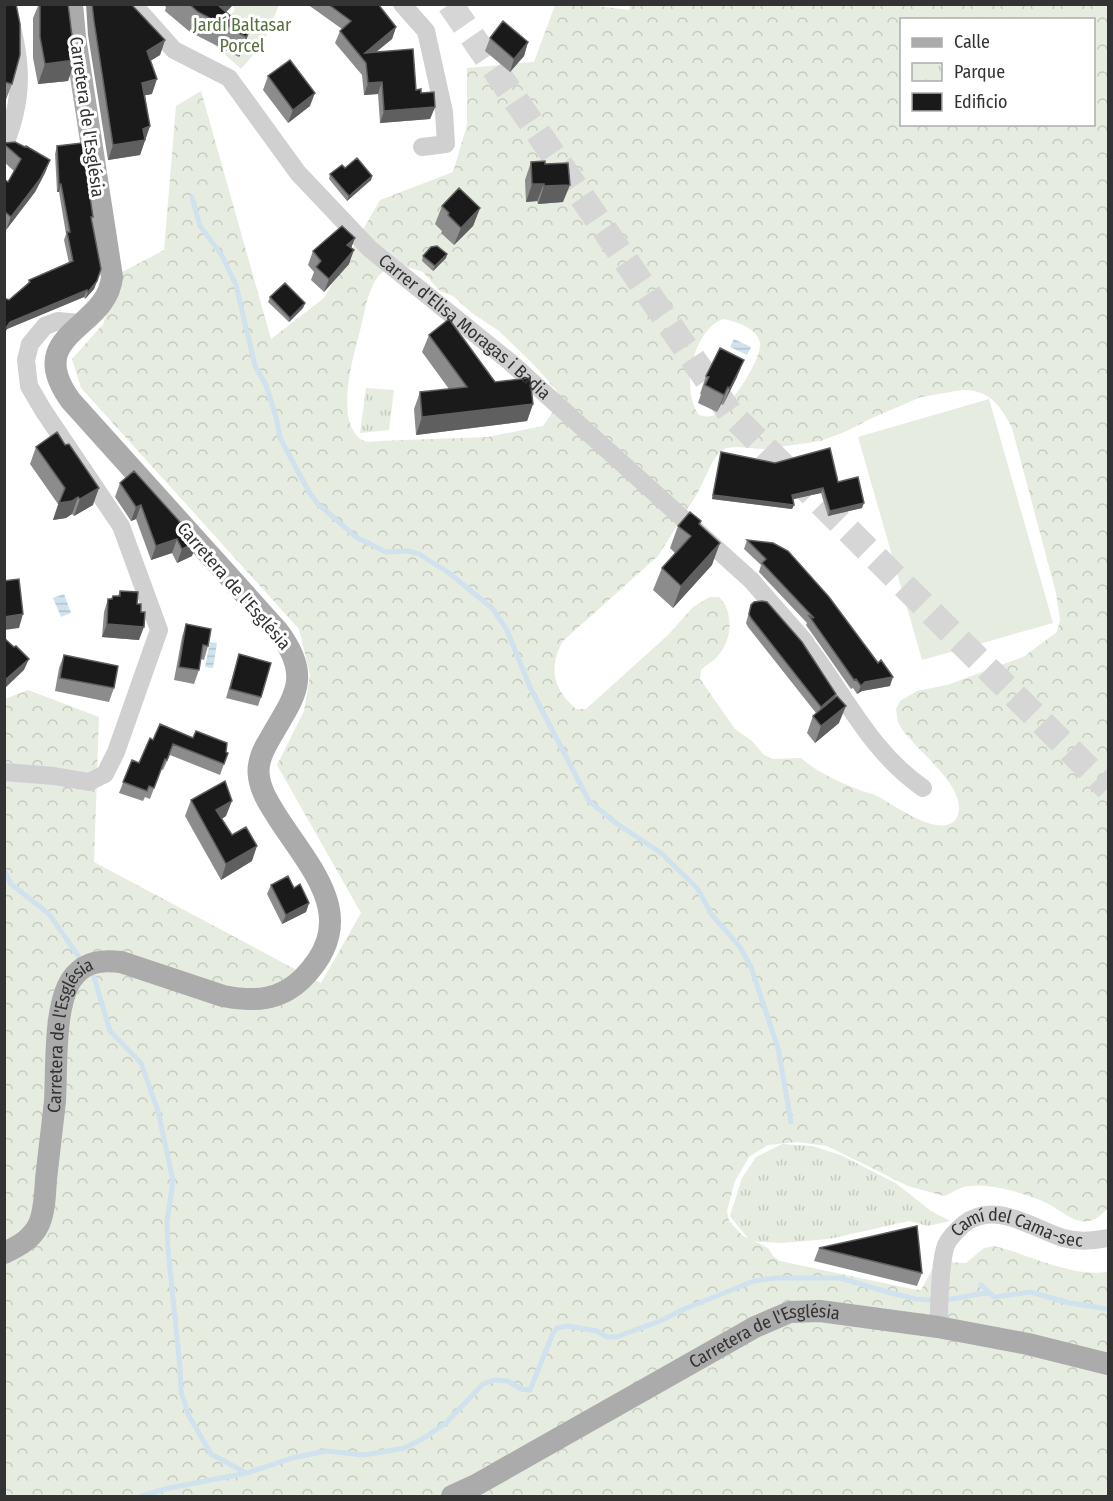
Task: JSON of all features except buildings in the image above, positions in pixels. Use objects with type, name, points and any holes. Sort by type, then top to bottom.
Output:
[{"type":"main road","name":"Carretera de l'Església","points":[[4,1253],[24,1242],[32,1234],[43,1212],[55,1100],[61,1010],[68,985],[76,974],[91,963],[121,962],[224,996],[240,999],[268,999],[280,996],[307,974],[323,952],[331,931],[330,911],[320,885],[265,796],[259,779],[265,747],[297,687],[298,672],[294,656],[278,631],[66,395],[60,385],[56,357],[62,341],[100,306],[107,297],[112,277],[72,4]]},
{"type":"main road","name":"Carretera de l'Església","points":[[452,1497],[773,1318],[790,1312],[820,1311],[938,1327],[1028,1344],[1108,1364]]},
{"type":"street","points":[[4,146],[16,114],[20,73],[15,38],[6,4]]},
{"type":"street","name":"Carrer d'Elisa Moragas i Badia","points":[[133,4],[174,50],[229,78],[298,173],[370,249],[510,362],[751,579],[836,683],[853,715],[863,728],[897,767],[923,788]]},
{"type":"street","points":[[402,4],[426,31],[444,112],[446,144],[422,147]]},
{"type":"street","points":[[4,772],[54,776],[89,782],[105,774],[116,752],[159,630],[122,526],[29,386],[26,360],[30,344],[45,326],[58,321],[80,324]]},
{"type":"street","name":"Camí del Cama-sec","points":[[938,1327],[943,1259],[947,1244],[955,1231],[971,1220],[981,1215],[999,1214],[1064,1238],[1079,1240],[1108,1238]]},
{"type":"green space","points":[[630,4],[1108,5],[1108,1208],[1095,1219],[1083,1221],[1038,1199],[993,1187],[970,1186],[944,1196],[908,1186],[827,1146],[796,1142],[768,1145],[749,1157],[735,1181],[727,1211],[729,1221],[743,1236],[768,1248],[780,1261],[912,1289],[921,1290],[934,1266],[948,1262],[966,1263],[984,1248],[994,1246],[1065,1268],[1093,1273],[1108,1272],[1108,1496],[5,1496],[5,699],[28,690],[99,717],[94,862],[321,983],[361,913],[277,765],[304,711],[310,675],[299,629],[81,388],[72,359],[103,324],[122,272],[164,250],[176,106],[201,91],[271,339],[324,298],[380,200],[453,172],[467,125],[467,68],[534,62],[555,5],[590,5],[629,10]],"holes":[[[405,266],[423,272],[440,291],[453,296],[472,313],[499,331],[557,391],[558,404],[543,426],[488,437],[369,442],[357,436],[351,426],[348,413],[348,383],[367,302],[374,284],[383,272]],[[723,319],[751,329],[760,343],[759,350],[751,370],[730,402],[717,414],[699,415],[693,404],[691,391],[690,377],[693,362],[704,335],[713,325]],[[962,390],[980,392],[993,400],[1012,428],[1056,593],[1060,620],[1057,632],[1023,657],[947,685],[917,691],[900,701],[896,709],[900,726],[948,781],[956,794],[959,806],[957,817],[951,824],[941,826],[919,819],[876,796],[828,776],[801,758],[773,759],[764,755],[752,741],[735,729],[700,679],[701,670],[721,651],[730,628],[728,611],[719,597],[710,597],[693,607],[668,635],[586,709],[576,709],[562,694],[554,669],[555,660],[563,641],[658,556],[697,494],[718,454],[726,448],[764,449],[821,441],[921,397]]]},
{"type":"green space","name":"Jardí Baltasar Porcel","points":[[231,5],[279,5],[264,42],[241,69],[211,42],[235,9]]},
{"type":"green space","points":[[366,388],[394,390],[389,430],[360,433]]},
{"type":"green space","points":[[989,399],[1053,623],[922,660],[858,437]]},
{"type":"green space","points":[[782,1144],[813,1146],[843,1156],[897,1184],[931,1211],[950,1221],[928,1226],[909,1221],[829,1239],[781,1243],[750,1241],[730,1216],[742,1178],[756,1157]]},
{"type":"water","points":[[734,339],[751,347],[747,355],[730,347]]},
{"type":"water","points":[[64,594],[71,613],[61,617],[53,598]]},
{"type":"water","points":[[210,642],[217,643],[213,668],[205,667]]},
{"type":"waterway","points":[[192,197],[200,226],[221,254],[236,285],[255,366],[266,385],[280,438],[309,492],[317,503],[356,537],[386,552],[408,551],[419,554],[449,573],[492,608],[507,630],[530,687],[589,801],[616,823],[661,853],[697,888],[712,915],[740,947],[751,967],[778,1048],[791,1122]]},
{"type":"waterway","points":[[4,870],[11,884],[49,914],[79,957]]},
{"type":"waterway","points":[[94,977],[110,1031],[141,1063],[158,1111],[173,1181],[167,1222],[168,1249],[181,1392],[189,1416],[211,1454],[246,1473]]},
{"type":"waterway","points":[[142,1496],[169,1488],[247,1473],[292,1458],[326,1451],[364,1455],[405,1448],[446,1423],[483,1384],[494,1380],[508,1381],[521,1389],[530,1390],[557,1328],[568,1326],[597,1331],[607,1337],[616,1337],[754,1281],[775,1278],[840,1278],[916,1299],[933,1300]]},
{"type":"waterway","points":[[981,1285],[990,1293]]},
{"type":"waterway","points":[[950,1299],[985,1293],[990,1293],[994,1297],[1030,1292],[1070,1303],[1108,1309]]},
{"type":"tunnel","points":[[450,4],[730,413],[1108,788]]}]
